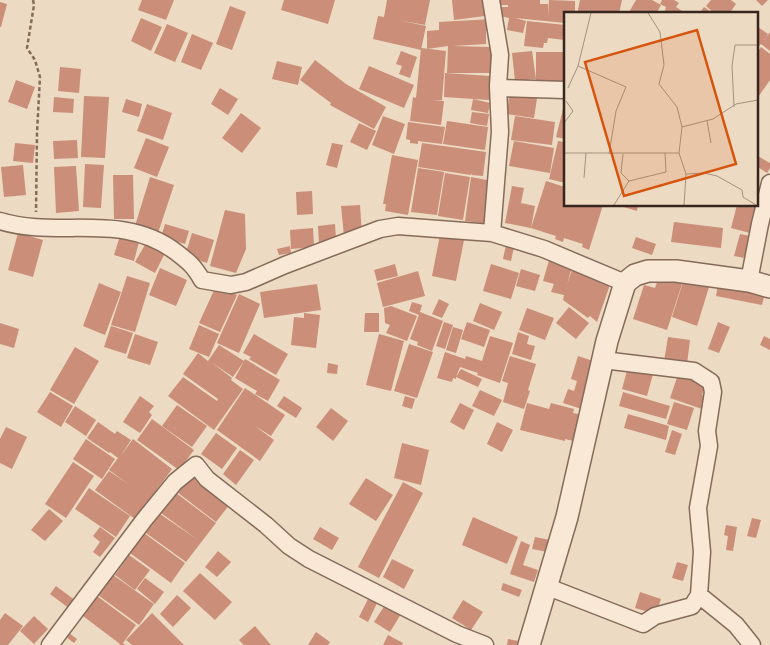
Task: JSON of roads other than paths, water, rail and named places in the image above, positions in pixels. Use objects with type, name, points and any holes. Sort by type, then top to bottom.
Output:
[{"type":"street","points":[[491,0],[500,55],[498,86],[500,132],[492,232]]},
{"type":"street","points":[[498,86],[503,88],[564,90]]},
{"type":"street","points":[[749,281],[770,183]]},
{"type":"street","points":[[0,221],[36,228],[105,228],[139,234],[164,243],[194,267],[202,280],[231,285],[246,282],[380,229],[398,226],[492,232],[544,249],[625,283]]},
{"type":"street","points":[[530,645],[568,517],[615,310],[625,283],[635,275],[648,271],[690,272],[749,281],[770,287]]},
{"type":"street","points":[[548,587],[643,624],[655,616],[692,606],[700,595],[702,552],[698,508],[709,446],[708,431],[713,392],[711,382],[694,371],[603,360]]},
{"type":"street","points":[[50,645],[174,482],[196,465],[207,479],[266,525],[289,546],[309,559],[457,634],[485,645]]},
{"type":"street","points":[[700,595],[736,625],[752,645]]}]
